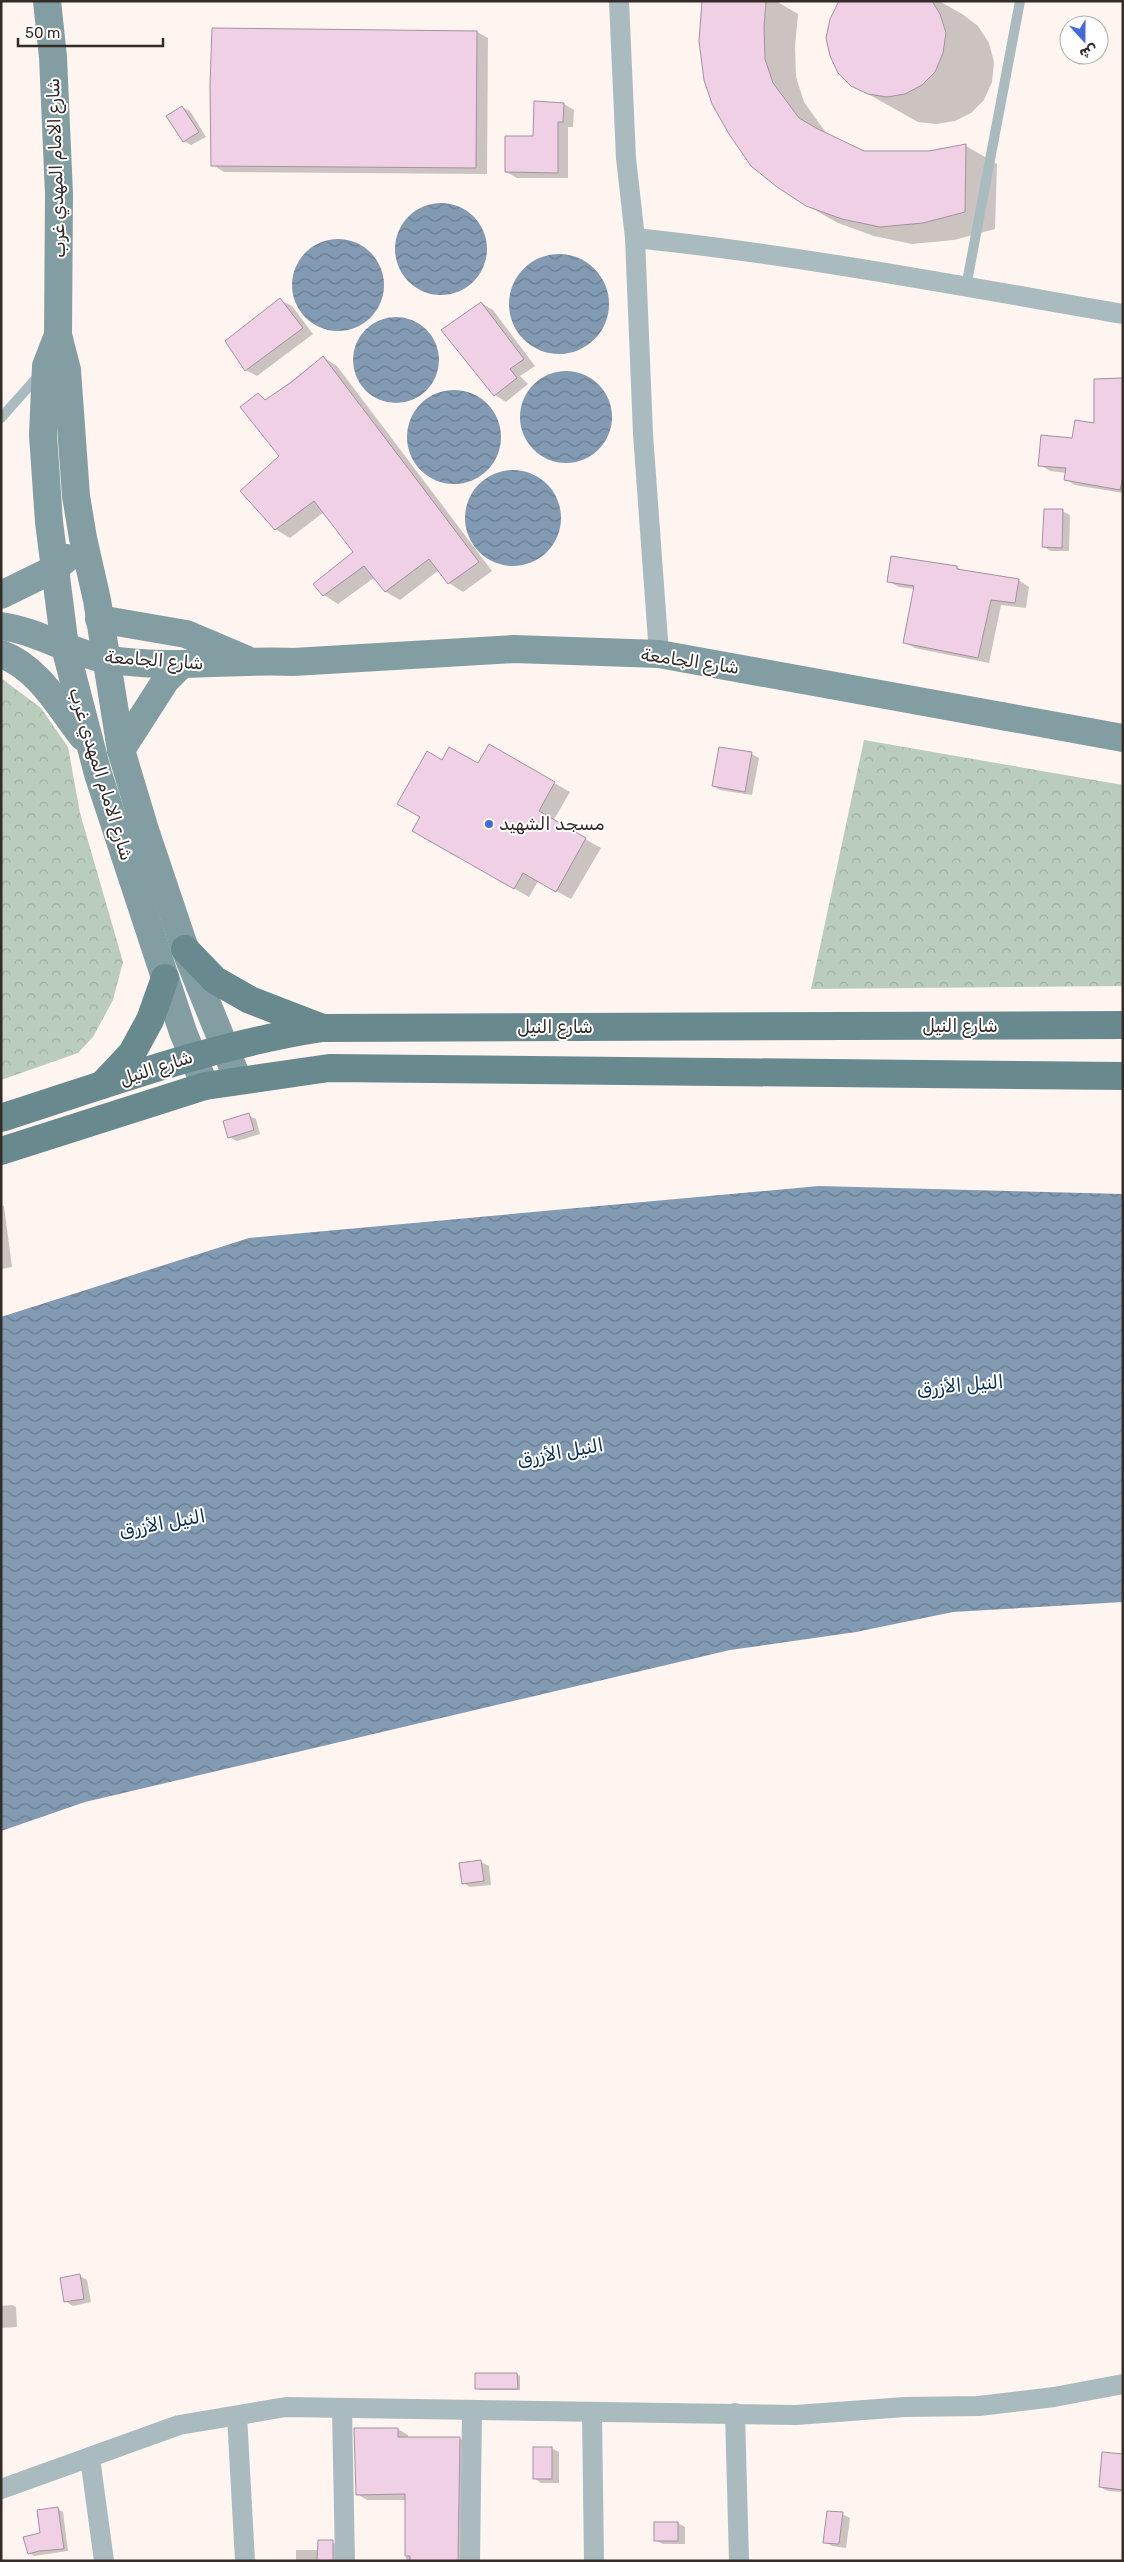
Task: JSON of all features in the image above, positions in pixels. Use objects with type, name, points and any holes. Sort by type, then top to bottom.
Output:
[{"type":"main road","name":"شارع الامام المهدي غرب","points":[[47,1],[53,57],[59,194],[58,335],[67,370],[76,496],[83,538],[121,750],[145,830],[185,949],[238,1080]]},
{"type":"main road","name":"شارع الامام المهدي غرب","points":[[58,335],[46,366],[42,435],[54,569],[65,647],[88,742],[165,978],[192,1056],[206,1086]]},
{"type":"main road","points":[[1,596],[54,569],[83,538]]},
{"type":"main road","name":"شارع الجامعة","points":[[99,619],[186,634],[252,661]]},
{"type":"main road","name":"شارع الجامعة","points":[[1,626],[34,634],[65,647],[106,659],[180,665],[252,661],[293,662],[514,649],[659,654],[1123,738]]},
{"type":"main road","points":[[1,654],[13,658],[31,672],[88,742]]},
{"type":"main road","points":[[121,750],[166,680],[180,665]]},
{"type":"main road","points":[[185,949],[215,980],[250,1000],[322,1028]]},
{"type":"main road","points":[[102,1086],[132,1053],[150,1020],[165,978]]},
{"type":"main road","name":"شارع النيل","points":[[1,1118],[192,1056],[271,1036],[322,1028],[1123,1025]]},
{"type":"main road","points":[[577,1027],[580,1071]]},
{"type":"main road","name":"شارع النيل","points":[[1,1151],[206,1086],[329,1068],[1123,1076]]},
{"type":"street","points":[[619,1],[626,158],[635,238],[643,434],[659,654]]},
{"type":"street","points":[[635,238],[689,243],[1123,314]]},
{"type":"street","points":[[1,2489],[179,2425],[286,2407],[796,2415],[904,2407],[979,2406],[1054,2397],[1123,2384]]},
{"type":"street","points":[[342,2409],[345,2561]]},
{"type":"street","points":[[470,2561],[472,2411]]},
{"type":"street","points":[[592,2412],[594,2561]]},
{"type":"street","points":[[735,2413],[739,2561]]},
{"type":"street","points":[[237,2416],[246,2561]]},
{"type":"street","points":[[90,2458],[104,2561]]},
{"type":"lane","points":[[966,287],[1020,1]]},
{"type":"lane","points":[[1,418],[46,366]]},
{"type":"green space","points":[[1,678],[41,708],[68,747],[80,813],[123,962],[113,1000],[93,1037],[78,1053],[1,1080]]},
{"type":"green space","points":[[864,740],[1123,785],[1123,986],[811,989]]},
{"type":"water","points":[[432,203],[450,203],[467,210],[480,223],[487,240],[487,258],[480,275],[467,288],[450,295],[432,295],[415,288],[402,275],[395,258],[395,240],[402,223],[415,210]]},
{"type":"water","points":[[329,239],[347,239],[364,246],[377,259],[384,276],[384,294],[377,311],[364,324],[347,331],[329,331],[312,324],[299,311],[292,294],[292,276],[299,259],[312,246]]},
{"type":"water","points":[[559,254],[569,255],[587,262],[601,276],[608,294],[608,314],[601,332],[587,346],[569,353],[559,354],[549,353],[531,346],[517,332],[510,314],[509,304],[510,294],[517,276],[531,262],[549,255]]},
{"type":"water","points":[[396,317],[413,320],[432,336],[436,343],[439,360],[436,377],[420,396],[413,400],[396,403],[379,400],[360,384],[356,377],[353,360],[356,343],[372,324],[379,320]]},
{"type":"water","points":[[566,371],[584,375],[599,384],[608,399],[612,417],[608,435],[599,450],[584,459],[566,463],[548,459],[533,450],[524,435],[520,417],[524,399],[533,384],[548,375]]},
{"type":"water","points":[[454,390],[472,394],[487,404],[497,419],[501,437],[497,455],[487,470],[472,480],[454,484],[436,480],[421,470],[411,455],[407,437],[411,419],[421,404],[436,394]]},
{"type":"water","points":[[513,470],[531,474],[547,484],[557,500],[561,518],[557,536],[547,552],[531,562],[513,566],[495,562],[479,552],[469,536],[465,518],[469,500],[479,484],[495,474]]},
{"type":"water","name":"النيل الأزرق","points":[[819,1186],[1123,1194],[1123,1602],[953,1612],[856,1632],[730,1650],[85,1802],[1,1831],[1,1317],[249,1238]]},
{"type":"building","points":[[702,1],[766,1],[764,27],[765,59],[773,83],[799,118],[816,128],[864,151],[929,151],[966,144],[965,212],[923,223],[880,227],[842,219],[806,206],[777,187],[751,166],[729,134],[712,104],[704,80],[699,41]]},
{"type":"building","points":[[839,1],[932,1],[940,14],[946,33],[943,53],[935,72],[922,85],[905,94],[887,97],[868,94],[851,86],[838,73],[830,56],[826,38],[830,19]]},
{"type":"building","points":[[212,28],[477,31],[476,168],[211,166],[210,85]]},
{"type":"building","points":[[534,101],[564,103],[563,122],[558,122],[558,173],[505,172],[505,136],[533,136]]},
{"type":"building","points":[[182,106],[199,132],[183,142],[166,116]]},
{"type":"building","points":[[280,298],[303,328],[245,371],[225,341]]},
{"type":"building","points":[[481,302],[524,359],[510,369],[517,378],[494,396],[441,330]]},
{"type":"building","points":[[323,356],[479,562],[448,584],[429,559],[385,592],[364,566],[323,596],[313,584],[353,552],[314,501],[275,530],[240,491],[279,456],[240,407],[258,393],[265,400],[293,381]]},
{"type":"building","points":[[1123,378],[1123,477],[1120,490],[1064,480],[1066,468],[1038,466],[1041,435],[1072,438],[1075,420],[1094,423],[1094,379]]},
{"type":"building","points":[[1044,509],[1063,509],[1062,548],[1042,547]]},
{"type":"building","points":[[891,556],[957,566],[957,569],[1019,579],[1015,603],[991,600],[978,658],[903,643],[914,586],[887,582]]},
{"type":"building","name":"مسجد الشهيد","points":[[489,744],[555,782],[539,811],[586,838],[556,892],[523,873],[514,889],[412,831],[420,817],[397,804],[427,751],[442,760],[449,747],[478,763]]},
{"type":"building","points":[[719,747],[752,752],[745,792],[712,786]]},
{"type":"building","points":[[249,1113],[254,1130],[228,1138],[223,1121]]},
{"type":"building","points":[[481,1860],[484,1881],[462,1884],[459,1863]]},
{"type":"building","points":[[80,2274],[84,2299],[64,2302],[60,2278]]},
{"type":"building","points":[[475,2373],[517,2373],[518,2389],[475,2389]]},
{"type":"building","points":[[354,2428],[398,2428],[398,2437],[460,2437],[458,2561],[410,2561],[410,2556],[405,2556],[405,2494],[356,2495]]},
{"type":"building","points":[[533,2447],[552,2447],[552,2479],[533,2479]]},
{"type":"building","points":[[1102,2452],[1123,2454],[1123,2490],[1099,2487]]},
{"type":"building","points":[[58,2507],[64,2549],[28,2554],[23,2537],[40,2533],[37,2510]]},
{"type":"building","points":[[827,2511],[843,2512],[839,2544],[823,2543]]},
{"type":"building","points":[[654,2522],[678,2522],[678,2541],[654,2541]]},
{"type":"building","points":[[318,2540],[333,2540],[333,2561],[317,2561]]},
{"type":"place","name":"مسجد الشهيد","points":[[489,824]]}]
